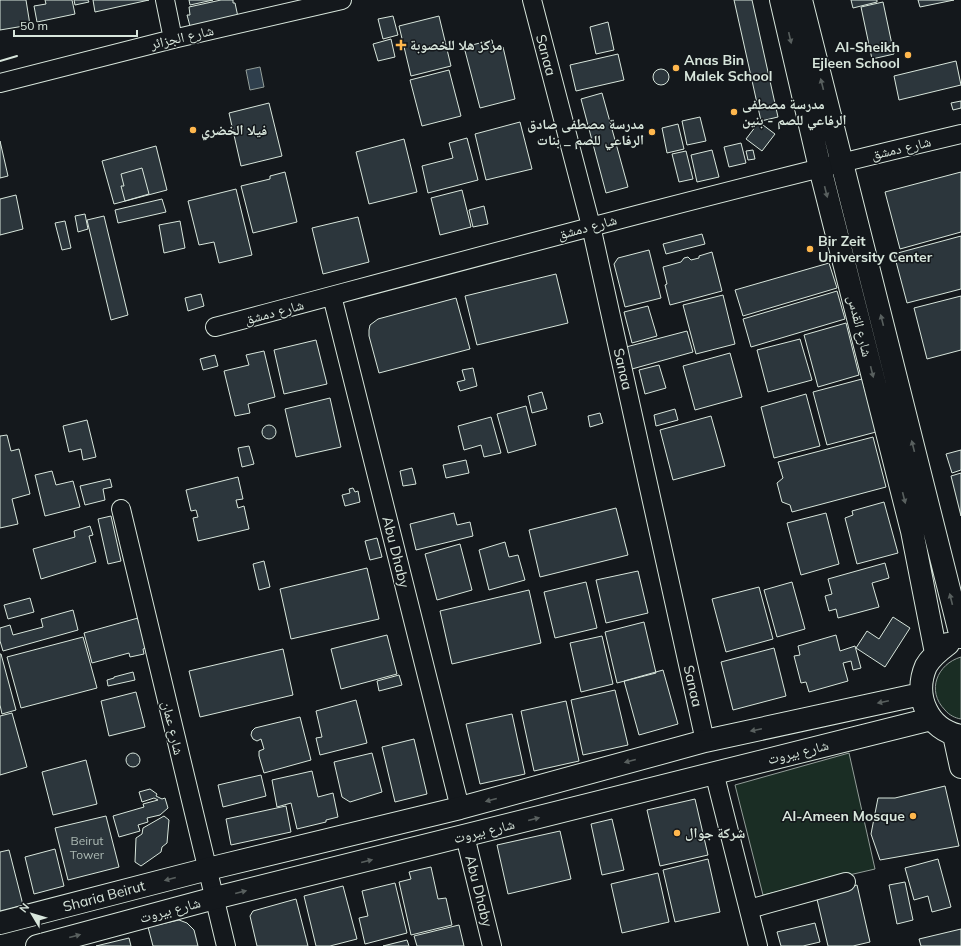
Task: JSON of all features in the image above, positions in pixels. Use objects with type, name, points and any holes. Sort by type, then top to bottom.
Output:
[{"type":"main road","name":"شارع القدس","points":[[781,0],[820,168],[912,531],[936,653]]},
{"type":"main road","name":"شارع القدس","points":[[801,0],[961,637]]},
{"type":"main road","points":[[961,640],[948,645],[936,653],[927,665],[922,678],[921,694],[924,707],[931,719],[941,729],[957,736],[961,767]]},
{"type":"main road","name":"شارع بيروت","points":[[208,869],[460,808],[705,741],[921,694]]},
{"type":"main road","name":"شارع بيروت","points":[[37,946],[215,898],[714,772],[931,719]]},
{"type":"main road","name":"Sharia Beirut","points":[[0,923],[208,869]]},
{"type":"street","points":[[165,0],[173,39]]},
{"type":"street","name":"شارع الجزائر","points":[[0,83],[173,39],[342,0]]},
{"type":"street","name":"Sanaa","points":[[532,0],[591,226],[705,741]]},
{"type":"street","name":"شارع دمشق","points":[[215,328],[591,226],[842,162],[961,134]]},
{"type":"street","name":"Abu Dhaby","points":[[332,296],[460,808]]},
{"type":"street","name":"شارع عمان","points":[[121,509],[226,946]]},
{"type":"street","points":[[714,772],[758,946]]},
{"type":"street","name":"Abu Dhaby","points":[[465,836],[492,946]]},
{"type":"street","points":[[749,909],[846,882]]},
{"type":"green space","points":[[961,657],[961,719],[952,716],[939,703],[935,687],[940,672],[953,661]]},
{"type":"green space","points":[[849,753],[875,869],[763,895],[735,785]]},
{"type":"water","points":[[260,67],[264,87],[250,90],[246,70]]},
{"type":"building","points":[[0,0],[26,0],[30,25],[0,30]]},
{"type":"building","points":[[45,0],[72,0],[75,14],[37,22],[34,6],[46,4]]},
{"type":"building","points":[[74,0],[88,0],[89,2],[75,5]]},
{"type":"building","points":[[93,0],[149,0],[95,12]]},
{"type":"building","points":[[189,0],[213,0],[190,5]]},
{"type":"building","points":[[221,0],[233,0],[238,17],[190,26],[187,15],[190,15],[189,7]]},
{"type":"building","points":[[734,0],[752,0],[778,117],[761,121]]},
{"type":"building","points":[[851,0],[877,0],[877,2],[853,8]]},
{"type":"building","points":[[918,0],[954,0],[920,7]]},
{"type":"building","points":[[883,2],[894,54],[872,59],[861,7]]},
{"type":"building","points":[[393,16],[398,35],[383,39],[378,19]]},
{"type":"building","points":[[439,16],[451,66],[411,76],[399,26]]},
{"type":"building","points":[[608,22],[614,50],[596,54],[590,27]]},
{"type":"building","points":[[391,39],[395,57],[378,61],[373,44]]},
{"type":"building","points":[[492,40],[494,49],[503,47],[515,99],[480,108],[464,47]]},
{"type":"building","points":[[618,54],[624,80],[576,91],[570,65]]},
{"type":"building","points":[[956,61],[961,85],[899,100],[894,76]]},
{"type":"building","points":[[661,69],[667,71],[669,77],[667,83],[661,85],[655,83],[653,77],[655,71]]},
{"type":"building","points":[[449,70],[461,116],[422,126],[410,80]]},
{"type":"building","points":[[602,93],[628,187],[606,193],[581,99]]},
{"type":"building","points":[[961,101],[961,108],[953,110],[951,103]]},
{"type":"building","points":[[269,103],[282,156],[241,166],[229,113]]},
{"type":"building","points":[[700,117],[706,141],[687,145],[682,121]]},
{"type":"building","points":[[520,122],[532,169],[486,180],[475,134]]},
{"type":"building","points":[[759,122],[775,134],[762,151],[746,139]]},
{"type":"building","points":[[678,124],[684,149],[667,153],[662,128]]},
{"type":"building","points":[[467,138],[478,180],[428,193],[422,166],[453,158],[449,143]]},
{"type":"building","points":[[404,139],[417,192],[369,204],[356,152]]},
{"type":"building","points":[[0,141],[8,176],[0,178]]},
{"type":"building","points":[[741,143],[746,163],[729,167],[724,147]]},
{"type":"building","points":[[156,146],[167,190],[114,204],[102,161]]},
{"type":"building","points":[[712,150],[719,177],[697,182],[691,155]]},
{"type":"building","points":[[753,150],[755,159],[748,160],[746,151]]},
{"type":"building","points":[[686,151],[693,179],[679,182],[672,154]]},
{"type":"building","points":[[142,168],[149,194],[125,201],[121,186],[124,186],[121,174]]},
{"type":"building","points":[[285,172],[297,222],[253,233],[241,186],[270,179],[270,176]]},
{"type":"building","points":[[961,172],[961,232],[900,249],[885,192]]},
{"type":"building","points":[[236,189],[252,255],[219,263],[214,242],[199,245],[188,201]]},
{"type":"building","points":[[462,190],[471,227],[440,235],[431,198]]},
{"type":"building","points":[[16,195],[23,229],[0,235],[0,199]]},
{"type":"building","points":[[162,199],[166,212],[118,223],[115,210]]},
{"type":"building","points":[[484,206],[488,224],[473,227],[469,210]]},
{"type":"building","points":[[85,214],[88,229],[78,232],[75,216]]},
{"type":"building","points":[[104,216],[128,315],[111,320],[87,220]]},
{"type":"building","points":[[358,217],[369,262],[323,274],[312,228]]},
{"type":"building","points":[[65,221],[71,248],[62,250],[55,223]]},
{"type":"building","points":[[180,221],[185,248],[164,253],[159,225]]},
{"type":"building","points":[[702,234],[705,244],[666,254],[663,244]]},
{"type":"building","points":[[961,236],[961,289],[907,303],[894,254]]},
{"type":"building","points":[[649,250],[661,298],[625,307],[614,264],[618,258]]},
{"type":"building","points":[[712,252],[722,291],[670,305],[665,285],[667,284],[663,267],[681,262],[684,258],[688,257],[691,260]]},
{"type":"building","points":[[829,263],[837,288],[743,316],[735,290]]},
{"type":"building","points":[[556,274],[568,323],[477,345],[465,296]]},
{"type":"building","points":[[837,291],[845,319],[751,347],[743,319]]},
{"type":"building","points":[[201,294],[204,306],[188,311],[185,298]]},
{"type":"building","points":[[723,295],[735,344],[696,354],[683,305]]},
{"type":"building","points":[[961,296],[961,350],[927,359],[914,308]]},
{"type":"building","points":[[456,298],[470,349],[379,373],[369,336],[370,325],[378,319]]},
{"type":"building","points":[[648,306],[657,336],[632,343],[624,312]]},
{"type":"building","points":[[846,323],[859,375],[818,387],[804,335]]},
{"type":"building","points":[[687,331],[693,352],[632,369],[626,347]]},
{"type":"building","points":[[800,339],[812,380],[768,392],[757,350]]},
{"type":"building","points":[[316,340],[327,384],[284,394],[274,350]]},
{"type":"building","points":[[264,351],[275,397],[248,404],[250,413],[235,416],[224,371],[249,365],[246,355]]},
{"type":"building","points":[[730,353],[742,397],[695,410],[683,366]]},
{"type":"building","points":[[215,355],[218,366],[203,370],[200,359]]},
{"type":"building","points":[[659,365],[666,388],[645,394],[639,370]]},
{"type":"building","points":[[473,368],[477,386],[460,391],[457,382],[465,380],[462,370]]},
{"type":"building","points":[[862,379],[876,432],[827,445],[813,392]]},
{"type":"building","points":[[542,392],[547,409],[532,413],[528,396]]},
{"type":"building","points":[[806,394],[820,446],[774,458],[761,407]]},
{"type":"building","points":[[330,398],[341,447],[296,457],[285,409]]},
{"type":"building","points":[[526,406],[536,445],[508,453],[497,414]]},
{"type":"building","points":[[675,409],[678,420],[656,426],[654,415]]},
{"type":"building","points":[[600,413],[603,423],[590,427],[588,416]]},
{"type":"building","points":[[711,416],[725,466],[673,480],[660,430]]},
{"type":"building","points":[[491,417],[501,453],[484,457],[481,445],[464,450],[458,426]]},
{"type":"building","points":[[87,420],[96,457],[83,460],[81,449],[69,452],[63,426]]},
{"type":"building","points":[[269,425],[274,427],[276,432],[274,437],[269,439],[264,437],[262,432],[264,427]]},
{"type":"building","points":[[7,435],[11,451],[19,449],[30,494],[12,499],[18,524],[0,528],[0,436]]},
{"type":"building","points":[[873,437],[886,487],[792,512],[790,505],[782,502],[777,483],[783,478],[778,462]]},
{"type":"building","points":[[249,446],[254,464],[242,467],[238,448]]},
{"type":"building","points":[[961,450],[961,470],[952,473],[946,454]]},
{"type":"building","points":[[466,460],[469,473],[446,478],[443,465]]},
{"type":"building","points":[[412,468],[416,484],[403,486],[400,471]]},
{"type":"building","points":[[52,471],[56,485],[73,481],[80,507],[45,516],[35,475]]},
{"type":"building","points":[[961,473],[961,516],[951,476]]},
{"type":"building","points":[[238,477],[243,499],[236,500],[238,508],[244,506],[249,529],[198,541],[193,518],[198,517],[196,510],[191,511],[186,490]]},
{"type":"building","points":[[110,479],[112,487],[103,489],[105,500],[85,505],[80,486]]},
{"type":"building","points":[[353,488],[355,492],[358,491],[360,502],[345,506],[342,495],[350,493],[349,489]]},
{"type":"building","points":[[884,502],[898,553],[857,564],[845,518],[853,515],[852,511]]},
{"type":"building","points":[[616,508],[628,555],[540,577],[529,530]]},
{"type":"building","points":[[454,513],[457,525],[470,522],[473,536],[416,550],[410,524]]},
{"type":"building","points":[[826,513],[839,564],[801,575],[787,523]]},
{"type":"building","points":[[111,516],[121,561],[108,564],[98,519]]},
{"type":"building","points":[[90,526],[93,535],[89,536],[96,562],[41,579],[33,549],[75,537],[74,531]]},
{"type":"building","points":[[377,538],[382,557],[370,560],[365,541]]},
{"type":"building","points":[[505,542],[509,557],[518,555],[525,580],[489,590],[479,550]]},
{"type":"building","points":[[460,544],[472,590],[437,600],[425,554]]},
{"type":"building","points":[[264,561],[270,587],[259,590],[253,564]]},
{"type":"building","points":[[885,563],[889,578],[872,583],[879,607],[838,618],[836,609],[829,611],[825,596],[832,594],[828,579]]},
{"type":"building","points":[[367,568],[379,619],[291,639],[280,589]]},
{"type":"building","points":[[638,571],[648,613],[606,623],[596,580]]},
{"type":"building","points":[[586,582],[597,628],[555,638],[544,592]]},
{"type":"building","points":[[792,582],[805,629],[777,637],[764,590]]},
{"type":"building","points":[[759,587],[773,639],[726,652],[712,599]]},
{"type":"building","points":[[529,590],[541,643],[452,664],[440,611]]},
{"type":"building","points":[[30,598],[34,612],[8,619],[4,605]]},
{"type":"building","points":[[73,610],[78,630],[3,651],[0,641],[0,628],[10,625],[13,635],[43,627],[41,619]]},
{"type":"building","points":[[893,617],[910,628],[885,667],[856,648],[867,631],[879,639]]},
{"type":"building","points":[[138,618],[146,648],[143,649],[144,654],[130,657],[129,653],[92,663],[84,633]]},
{"type":"building","points":[[644,622],[656,673],[617,683],[605,632]]},
{"type":"building","points":[[387,635],[397,674],[341,689],[331,649]]},
{"type":"building","points":[[836,635],[840,651],[855,646],[861,668],[853,670],[851,661],[843,663],[848,681],[809,692],[806,682],[801,683],[794,656],[800,655],[798,646]]},
{"type":"building","points":[[602,636],[613,684],[581,692],[570,643]]},
{"type":"building","points":[[83,637],[97,688],[21,708],[7,657]]},
{"type":"building","points":[[774,648],[786,696],[733,710],[721,662]]},
{"type":"building","points":[[283,649],[293,695],[200,717],[189,671]]},
{"type":"building","points":[[0,654],[16,710],[2,714],[0,705]]},
{"type":"building","points":[[663,670],[678,724],[639,735],[624,681]]},
{"type":"building","points":[[133,672],[135,680],[108,686],[107,680]]},
{"type":"building","points":[[399,675],[402,685],[379,691],[377,681]]},
{"type":"building","points":[[615,690],[628,745],[583,755],[571,700]]},
{"type":"building","points":[[136,692],[145,727],[109,736],[101,701]]},
{"type":"building","points":[[356,700],[367,743],[320,755],[316,738],[322,737],[316,711]]},
{"type":"building","points":[[566,701],[579,761],[534,771],[521,711]]},
{"type":"building","points":[[12,713],[27,767],[0,775],[0,716]]},
{"type":"building","points":[[512,714],[525,774],[480,784],[466,724]]},
{"type":"building","points":[[300,717],[311,760],[264,773],[259,751],[264,749],[261,739],[257,741],[253,739],[251,735],[252,731],[255,728]]},
{"type":"building","points":[[414,739],[427,794],[395,802],[382,747]]},
{"type":"building","points":[[133,753],[138,755],[140,760],[138,765],[133,767],[128,765],[126,760],[128,755]]},
{"type":"building","points":[[372,753],[382,792],[350,802],[342,797],[334,762]]},
{"type":"building","points":[[86,760],[97,804],[53,815],[42,772]]},
{"type":"building","points":[[312,771],[318,797],[333,793],[338,817],[326,820],[326,822],[297,829],[291,803],[277,807],[272,780]]},
{"type":"building","points":[[261,775],[266,796],[223,807],[218,785]]},
{"type":"building","name":"Al-Ameen Mosque","points":[[945,786],[959,846],[880,860],[871,834],[878,798],[895,798]]},
{"type":"building","points":[[150,789],[157,794],[156,796],[162,799],[165,798],[168,808],[160,815],[147,818],[148,822],[138,825],[140,831],[119,837],[113,816],[144,807],[143,804],[158,800],[154,798],[142,802],[139,792]]},
{"type":"building","name":"شركة جوال","points":[[695,799],[708,855],[660,866],[647,810]]},
{"type":"building","points":[[286,806],[291,832],[231,845],[226,819]]},
{"type":"building","points":[[106,816],[119,867],[68,880],[55,828]]},
{"type":"building","points":[[164,816],[169,820],[167,843],[162,847],[161,852],[141,866],[135,862],[136,838],[142,834],[143,828]]},
{"type":"building","points":[[612,819],[624,870],[602,875],[591,824]]},
{"type":"building","points":[[560,831],[571,879],[508,894],[497,845]]},
{"type":"building","points":[[55,849],[64,886],[34,894],[25,857]]},
{"type":"building","points":[[9,850],[23,905],[0,912],[0,852]]},
{"type":"building","points":[[708,859],[720,912],[675,922],[663,870]]},
{"type":"building","points":[[938,859],[951,907],[932,912],[928,896],[914,900],[905,868]]},
{"type":"building","points":[[431,867],[438,899],[446,898],[452,925],[411,935],[399,882],[411,879],[409,872]]},
{"type":"building","points":[[658,873],[669,922],[622,933],[611,884]]},
{"type":"building","points":[[905,882],[913,920],[897,924],[889,885]]},
{"type":"building","points":[[395,883],[407,933],[365,944],[359,918],[368,916],[362,891]]},
{"type":"building","points":[[857,885],[870,942],[853,946],[828,946],[816,895]]},
{"type":"building","points":[[343,886],[357,939],[330,946],[316,946],[304,896]]},
{"type":"building","points":[[296,899],[308,946],[257,946],[250,916],[253,911]]},
{"type":"building","points":[[179,920],[187,923],[194,930],[198,946],[153,946],[148,927]]},
{"type":"building","points":[[815,923],[820,942],[803,946],[781,946],[777,932]]},
{"type":"building","points":[[459,925],[464,946],[417,946],[414,936]]},
{"type":"building","points":[[961,929],[961,946],[921,946],[919,939]]},
{"type":"building","points":[[129,938],[131,946],[96,946]]},
{"type":"building","points":[[407,940],[409,946],[383,946]]},
{"type":"wall","points":[[0,61],[17,56]]},
{"type":"place","name":"مركز هلا للخصوبة","points":[[401,45]]},
{"type":"place","name":"Al-Sheikh Ejleen School","points":[[908,55]]},
{"type":"place","name":"Anas Bin Malek School","points":[[676,68]]},
{"type":"place","name":"مدرسة مصطفى الرفاعي للصم - بنين","points":[[734,112]]},
{"type":"place","name":"فيلا الخضري","points":[[193,130]]},
{"type":"place","name":"مدرسة مصطفى صادق الرفاعي للصم _ بنات","points":[[652,132]]},
{"type":"place","name":"Bir Zeit University Center","points":[[810,249]]},
{"type":"place","name":"Al-Ameen Mosque","points":[[913,816]]},
{"type":"place","name":"شركة جوال","points":[[677,833]]}]
